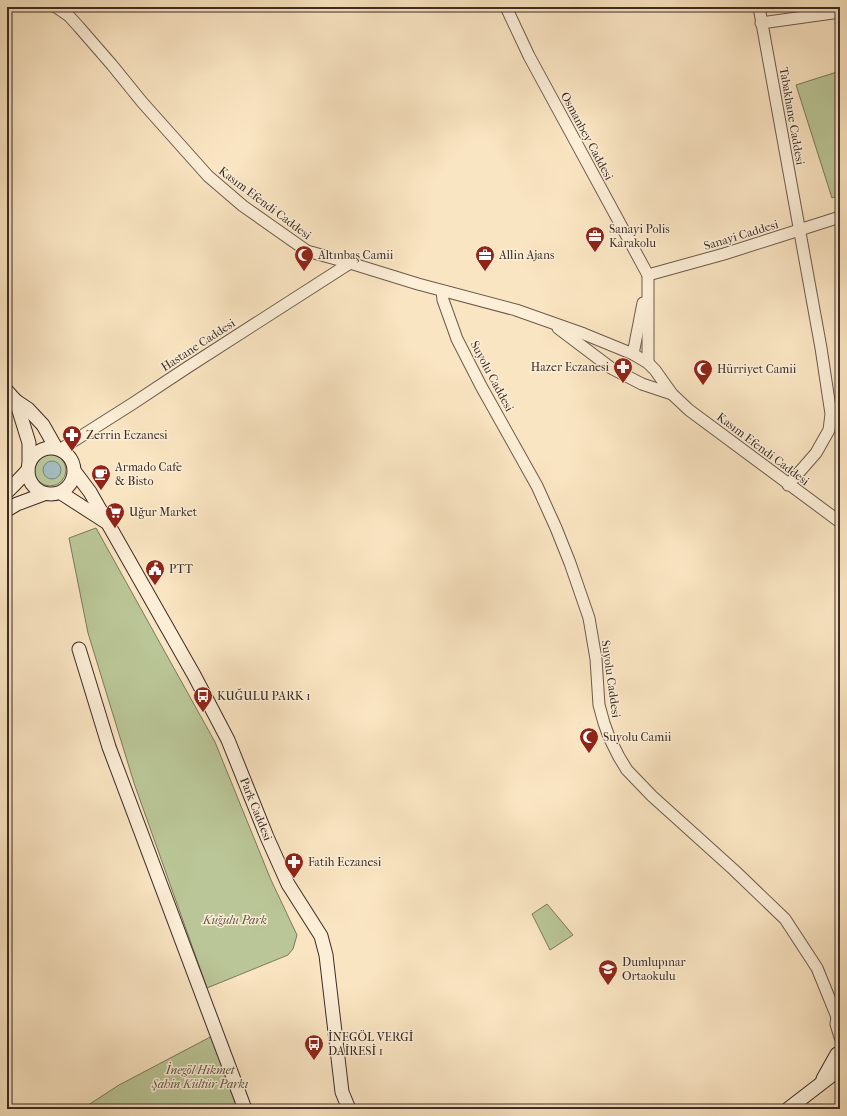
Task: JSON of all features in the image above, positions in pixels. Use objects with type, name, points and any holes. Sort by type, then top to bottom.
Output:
[{"type":"main road","points":[[7,391],[16,401],[28,409],[43,425],[58,449]]},
{"type":"main road","points":[[7,492],[28,467],[32,457],[38,452],[49,448],[58,449],[66,453],[74,464],[75,472],[69,487],[61,493],[51,495],[44,494],[32,485],[29,479],[28,467],[29,444],[16,401]]},
{"type":"main road","name":"Park Caddesi","points":[[75,472],[90,492],[201,687],[228,740],[267,837],[288,884],[321,936],[326,955],[342,1092],[349,1109]]},
{"type":"main road","points":[[61,493],[108,525]]},
{"type":"main road","points":[[7,510],[44,494]]},
{"type":"main road","points":[[79,649],[109,747],[245,1109]]},
{"type":"main road","points":[[819,1085],[839,1053]]},
{"type":"main road","points":[[788,1109],[840,1069]]},
{"type":"street","name":"Kasım Efendi Caddesi","points":[[56,7],[79,27],[146,107],[208,176],[243,206],[307,252],[350,263],[442,291],[516,310],[584,334],[633,354],[648,363],[655,370],[672,394],[689,410],[788,485],[840,522]]},
{"type":"street","name":"Osmanbey Caddesi","points":[[506,7],[529,56],[648,275],[648,363]]},
{"type":"street","name":"Tabakhane Caddesi","points":[[759,7],[821,348],[831,414],[829,430],[816,453],[788,485]]},
{"type":"street","points":[[761,23],[840,12]]},
{"type":"street","name":"Sanayi Caddesi","points":[[648,275],[724,254],[840,217]]},
{"type":"street","name":"Hastane Caddesi","points":[[58,449],[132,404],[350,263]]},
{"type":"street","points":[[633,354],[648,275]]},
{"type":"street","name":"Suyolu Caddesi","points":[[442,291],[443,300],[457,339],[481,386],[537,486],[568,558],[589,618],[596,659],[600,705],[603,717],[609,736],[619,757],[627,770],[652,796],[734,870],[785,919],[817,968],[839,1018],[836,1024],[840,1037]]},
{"type":"street","name":"Kasım Efendi Caddesi","points":[[547,321],[611,368],[642,384],[672,394]]},
{"type":"green space","points":[[840,71],[840,195],[832,198],[796,85]]},
{"type":"green space","points":[[50,454],[56,455],[63,461],[66,470],[65,476],[59,483],[50,486],[44,485],[37,479],[34,470],[35,464],[41,457]]},
{"type":"green space","name":"Kuğulu Park","points":[[96,528],[215,742],[271,880],[297,935],[293,949],[288,955],[207,988],[134,783],[88,633],[69,538]]},
{"type":"green space","points":[[547,904],[573,935],[550,950],[532,914]]},
{"type":"green space","name":"İnegöl Hikmet Şahin Kültür Parkı","points":[[216,1034],[245,1109],[82,1109],[119,1085]]},
{"type":"water","points":[[48,461],[56,461],[61,466],[59,477],[56,479],[48,479],[43,474],[43,466]]},
{"type":"place","name":"Sanayi Polis Karakolu","points":[[595,253]]},
{"type":"place","name":"Altınbaş Camii","points":[[304,272]]},
{"type":"place","name":"Allin Ajans","points":[[485,272]]},
{"type":"place","name":"Hazer Eczanesi","points":[[623,384]]},
{"type":"place","name":"Hürriyet Camii","points":[[703,386]]},
{"type":"place","name":"Zerrin Eczanesi","points":[[72,452]]},
{"type":"place","name":"Armado Cafe & Bisto","points":[[101,491]]},
{"type":"place","name":"Uğur Market","points":[[115,529]]},
{"type":"place","name":"PTT","points":[[155,586]]},
{"type":"place","name":"KUĞULU PARK 1","points":[[203,713]]},
{"type":"place","name":"Suyolu Camii","points":[[589,754]]},
{"type":"place","name":"Fatih Eczanesi","points":[[294,879]]},
{"type":"place","name":"Dumlupınar Ortaokulu","points":[[608,986]]},
{"type":"place","name":"İNEGÖL VERGİ DAİRESİ 1","points":[[314,1061]]}]
